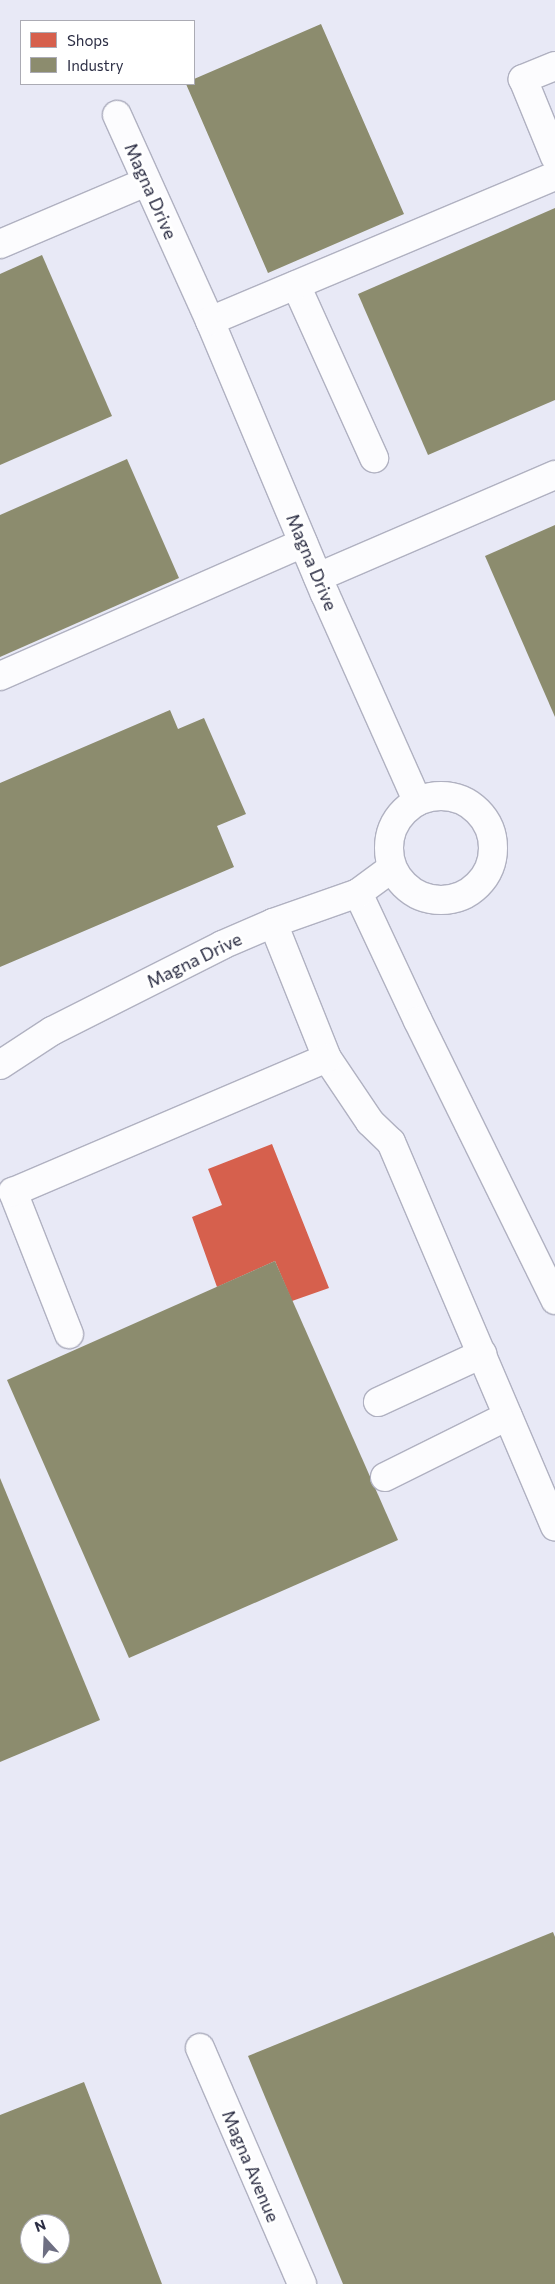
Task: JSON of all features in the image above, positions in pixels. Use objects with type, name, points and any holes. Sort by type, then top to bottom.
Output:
[{"type":"street","points":[[555,66],[523,79],[555,157]]},
{"type":"street","name":"Magna Drive","points":[[117,115],[210,321],[318,577],[417,801]]},
{"type":"street","points":[[210,321],[555,176]]},
{"type":"street","points":[[0,244],[146,182]]},
{"type":"street","points":[[296,285],[374,458]]},
{"type":"street","points":[[318,577],[555,475]]},
{"type":"street","points":[[0,676],[304,543]]},
{"type":"street","points":[[434,796],[452,796],[469,803],[483,815],[491,830],[493,839],[494,848],[491,866],[482,882],[468,893],[452,900],[433,900],[416,895],[402,884],[392,868],[389,853],[390,838],[395,823],[404,811],[417,801],[434,796]]},
{"type":"street","name":"Magna Drive","points":[[0,1065],[52,1031],[222,945],[274,923],[358,893],[392,868]]},
{"type":"street","points":[[358,893],[418,1021],[555,1300]]},
{"type":"street","points":[[274,923],[326,1058],[370,1122],[391,1142],[555,1526]]},
{"type":"street","points":[[69,1334],[13,1192],[326,1058]]},
{"type":"street","points":[[378,1402],[482,1354]]},
{"type":"street","points":[[385,1477],[508,1416]]},
{"type":"street","name":"Magna Avenue","points":[[200,2048],[302,2284]]},
{"type":"building: Shops","points":[[272,1144],[329,1288],[292,1301],[275,1261],[217,1287],[192,1217],[222,1205],[208,1169]]},
{"type":"building: Industry","points":[[321,24],[404,214],[268,273],[186,85],[195,85],[195,79]]},
{"type":"building: Industry","points":[[555,208],[555,400],[428,455],[358,294]]},
{"type":"building: Industry","points":[[42,255],[112,416],[0,465],[0,274]]},
{"type":"building: Industry","points":[[127,459],[179,578],[0,657],[0,515]]},
{"type":"building: Industry","points":[[555,525],[555,717],[485,556]]},
{"type":"building: Industry","points":[[170,710],[178,729],[204,718],[246,814],[217,826],[234,867],[0,967],[0,783]]},
{"type":"building: Industry","points":[[275,1261],[398,1540],[129,1658],[7,1380]]},
{"type":"building: Industry","points":[[0,1478],[100,1720],[0,1762]]},
{"type":"building: Industry","points":[[553,1932],[555,1937],[555,2284],[343,2284],[248,2056]]},
{"type":"building: Industry","points":[[84,2082],[162,2284],[0,2284],[0,2115]]}]
